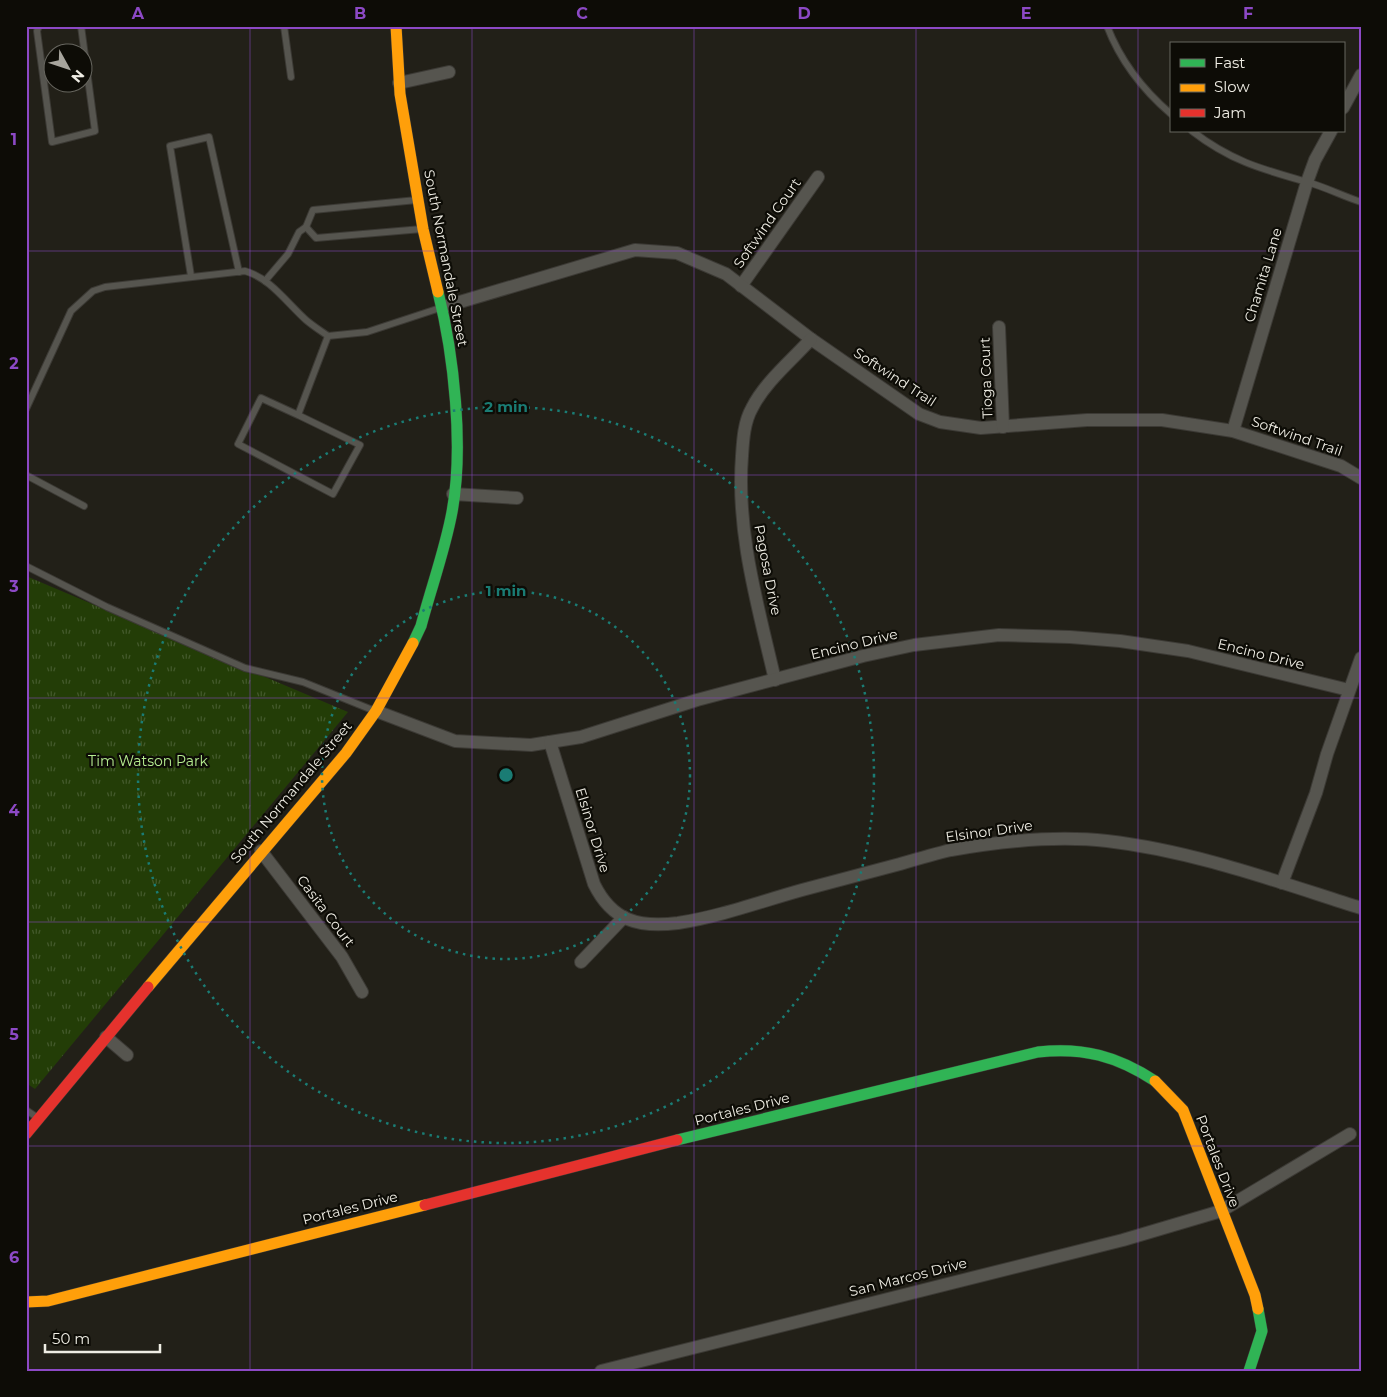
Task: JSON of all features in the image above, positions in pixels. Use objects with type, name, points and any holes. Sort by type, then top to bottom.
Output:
[{"type":"street","name":"South Normandale Street","points":[[26,1134],[261,851],[346,753],[376,711],[409,653],[421,626],[443,551],[452,511],[457,441],[449,335],[423,229],[399,83],[396,26]]},
{"type":"street","points":[[399,83],[449,72]]},
{"type":"street","points":[[1344,106],[1361,75]]},
{"type":"street","name":"Chamita Lane","points":[[1233,431],[1307,182],[1330,132]]},
{"type":"street","name":"Softwind Court","points":[[740,286],[818,177]]},
{"type":"street","name":"Softwind Trail","points":[[443,308],[635,250],[677,253],[726,274],[811,339],[919,414],[940,422],[982,428],[1126,418],[1162,420],[1233,431],[1341,466],[1361,478]]},
{"type":"street","name":"Tioga Court","points":[[999,327],[1003,427]]},
{"type":"street","name":"Pagosa Drive","points":[[776,680],[744,544],[740,480],[743,437],[751,409],[761,394],[811,339]]},
{"type":"street","points":[[453,494],[517,498]]},
{"type":"street","name":"Encino Drive","points":[[376,711],[455,741],[522,745],[550,742],[581,737],[698,700],[914,645],[1008,636],[1110,640],[1188,652],[1349,690]]},
{"type":"street","points":[[1282,883],[1316,793],[1361,658]]},
{"type":"street","name":"Elsinor Drive","points":[[550,742],[594,884],[601,898],[624,917],[654,926],[713,918],[802,890],[949,851],[1037,839],[1106,841],[1157,849],[1246,871],[1361,908]]},
{"type":"street","name":"Casita Court","points":[[261,851],[342,957],[362,992]]},
{"type":"street","points":[[580,962],[624,917]]},
{"type":"street","points":[[106,1037],[127,1055]]},
{"type":"street","name":"Portales Drive","points":[[26,1302],[48,1301],[694,1136],[1038,1052],[1065,1049],[1095,1053],[1140,1071],[1161,1085],[1183,1110],[1255,1295],[1262,1331],[1249,1371]]},
{"type":"street","name":"San Marcos Drive","points":[[601,1371],[1123,1240],[1221,1211],[1350,1134]]},
{"type":"lane","points":[[39,26],[37,31],[52,142],[95,131],[81,26]]},
{"type":"lane","points":[[284,26],[291,77]]},
{"type":"lane","points":[[1107,26],[1116,48],[1139,81],[1170,113]]},
{"type":"lane","points":[[1193,132],[1210,145],[1246,165],[1283,177],[1307,182],[1361,202]]},
{"type":"lane","points":[[191,276],[170,146],[209,137],[239,272]]},
{"type":"lane","points":[[265,281],[288,254],[299,232],[306,227],[314,210],[419,200]]},
{"type":"lane","points":[[306,227],[316,238],[423,229]]},
{"type":"lane","points":[[26,409],[71,311],[93,291],[105,287],[191,276],[239,272],[256,274],[307,321],[328,336],[367,332],[443,308]]},
{"type":"lane","points":[[298,415],[328,336]]},
{"type":"lane","points":[[261,398],[298,415],[360,445],[333,494],[238,444],[261,398]]},
{"type":"lane","points":[[26,474],[84,506]]},
{"type":"lane","points":[[26,566],[107,607],[245,668],[303,682],[376,711]]},
{"type":"lane","points":[[26,1110],[39,1119]]},
{"type":"green space","name":"Tim Watson Park","points":[[26,576],[348,712],[35,1089],[26,1083]]},
{"type":"traffic: fast","points":[[413,643],[421,626],[442,555],[456,487],[456,402],[449,344],[438,292]]},
{"type":"traffic: fast","points":[[677,1140],[1038,1052],[1070,1051],[1099,1055],[1127,1065],[1155,1081]]},
{"type":"traffic: fast","points":[[1249,1371],[1262,1331],[1258,1309]]},
{"type":"traffic: slow","points":[[396,26],[400,94],[423,229],[438,292]]},
{"type":"traffic: slow","points":[[148,987],[346,753],[376,711],[413,643]]},
{"type":"traffic: slow","points":[[1155,1081],[1183,1110],[1255,1295],[1258,1309]]},
{"type":"traffic: slow","points":[[26,1302],[48,1301],[425,1205]]},
{"type":"traffic: jam","points":[[26,1134],[148,987]]},
{"type":"traffic: jam","points":[[425,1205],[677,1140]]}]
